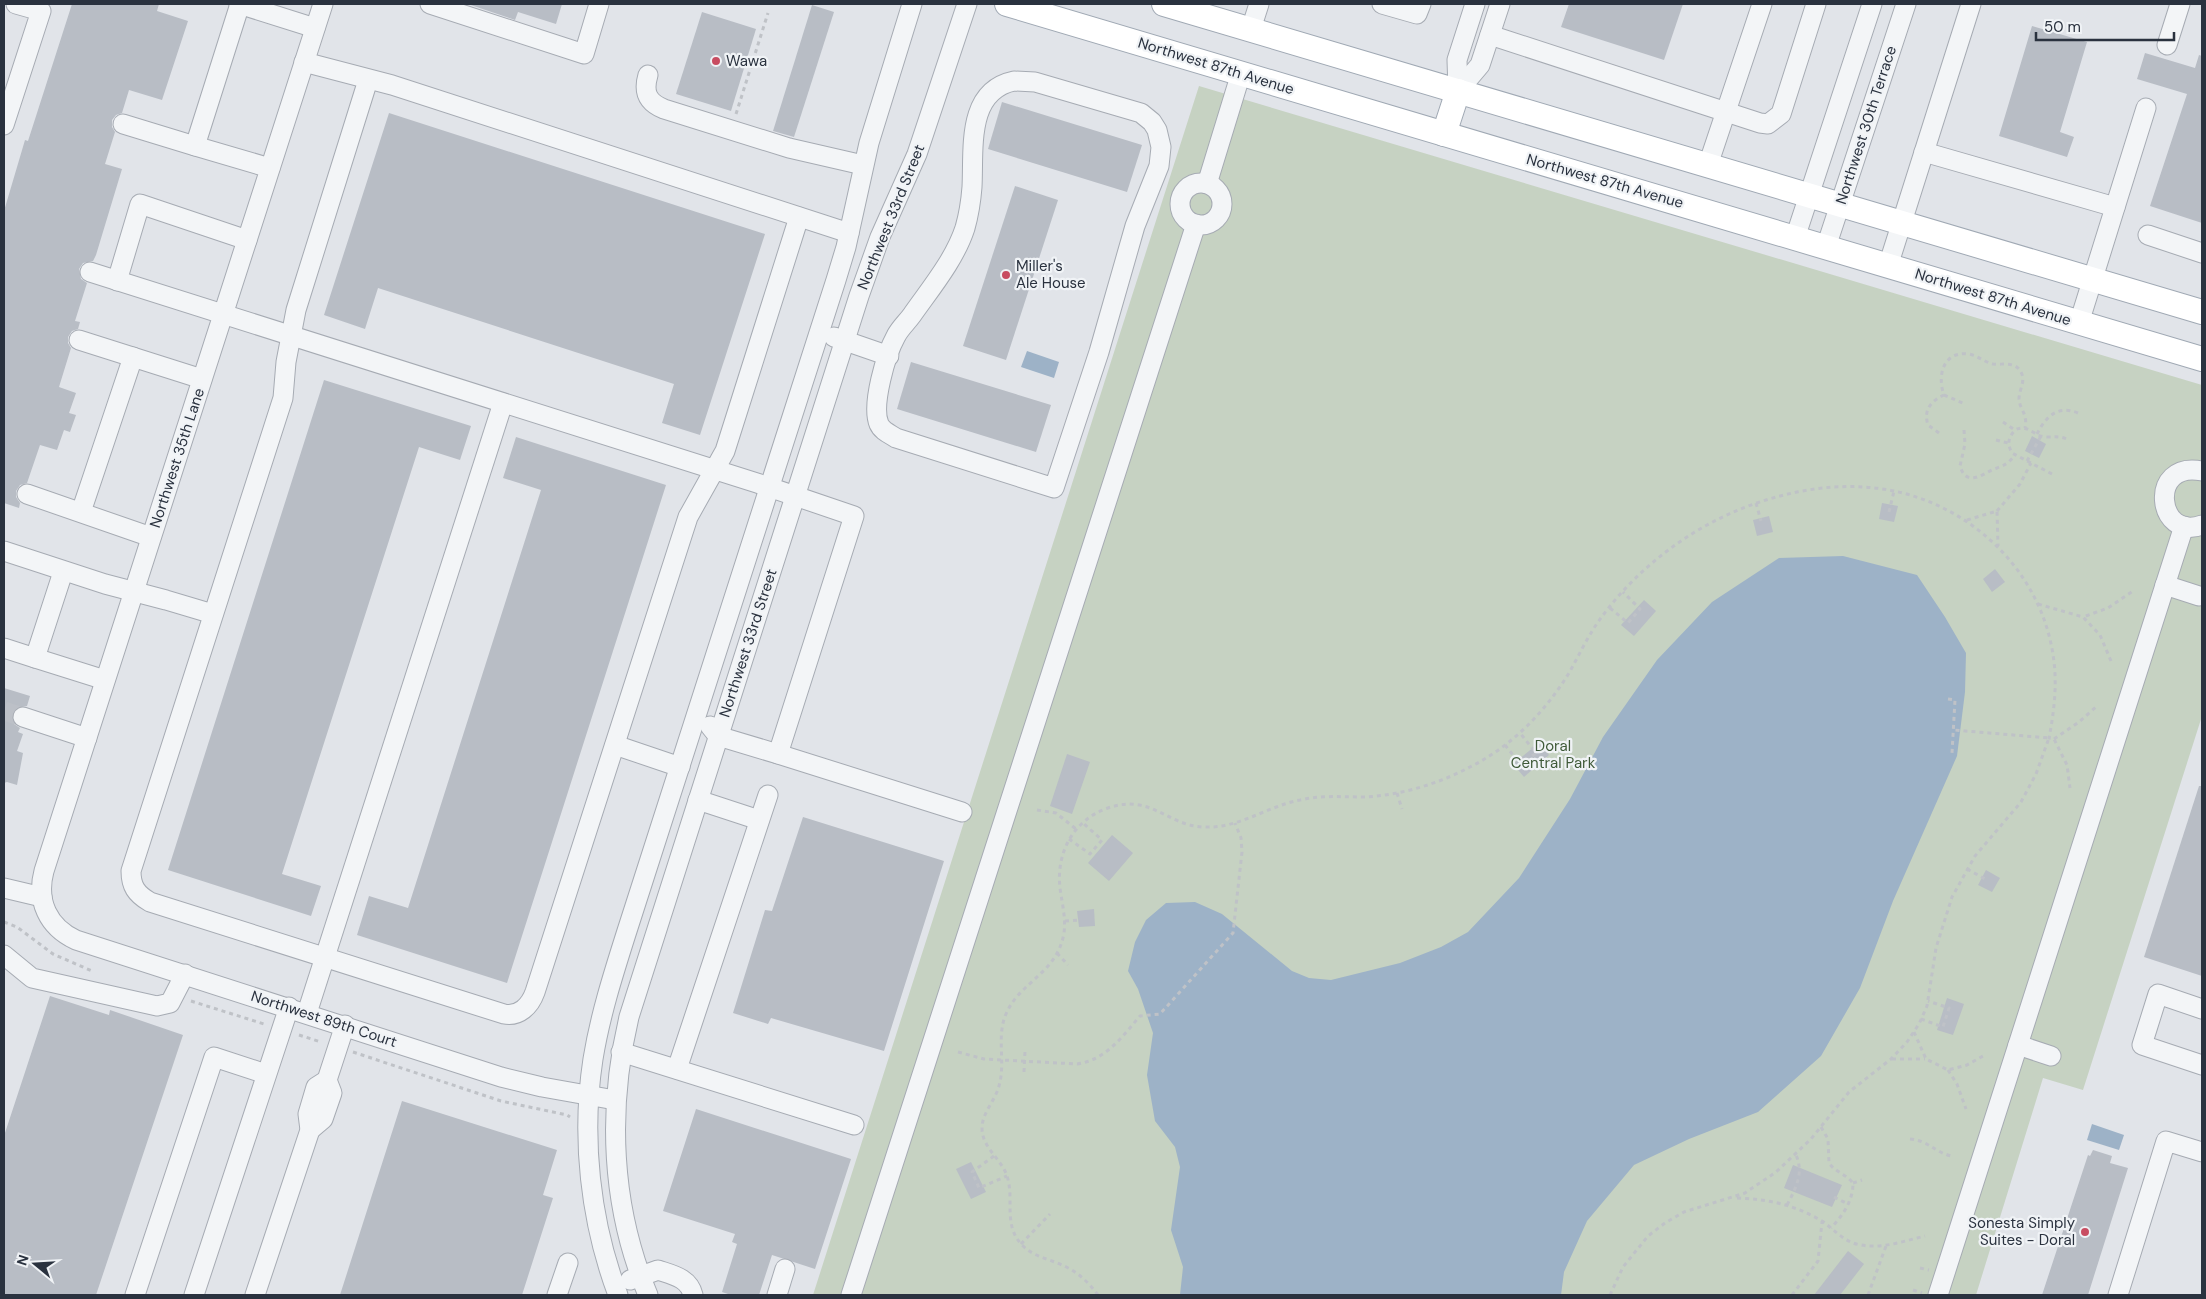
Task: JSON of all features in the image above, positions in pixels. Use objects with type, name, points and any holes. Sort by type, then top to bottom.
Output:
[{"type":"main road","name":"Northwest 87th Avenue","points":[[1007,4],[2202,359]]},
{"type":"main road","points":[[1164,4],[1199,9],[1251,29],[2202,312]]},
{"type":"main road","points":[[1444,134],[1458,91]]},
{"type":"street","points":[[4,125],[44,7],[16,4]]},
{"type":"street","points":[[195,146],[239,4],[315,28]]},
{"type":"street","name":"Northwest 35th Lane","points":[[44,905],[41,884],[44,871],[323,4]]},
{"type":"street","points":[[430,4],[584,54],[600,4]]},
{"type":"street","name":"Northwest 33rd Street","points":[[617,1291],[602,1244],[593,1199],[588,1144],[589,1096],[593,1059],[602,1012],[819,332],[849,233],[863,165],[879,107],[912,4]]},
{"type":"street","name":"Northwest 33rd Street","points":[[648,1295],[627,1234],[619,1193],[615,1151],[615,1100],[621,1052],[638,985],[873,254],[911,171],[967,4]]},
{"type":"street","points":[[1251,29],[1259,4]]},
{"type":"street","points":[[1382,4],[1417,14],[1421,4]]},
{"type":"street","points":[[1458,91],[1457,60],[1475,4]]},
{"type":"street","points":[[1458,91],[1480,64],[1500,4]]},
{"type":"street","points":[[1708,165],[1762,4]]},
{"type":"street","points":[[1490,35],[1764,124],[1777,119],[1781,114],[1816,4]]},
{"type":"street","points":[[1795,238],[1872,4]]},
{"type":"street","name":"Northwest 30th Terrace","points":[[1826,247],[1906,4]]},
{"type":"street","points":[[1888,266],[1971,4]]},
{"type":"street","points":[[2167,45],[2180,4]]},
{"type":"street","points":[[304,62],[392,85],[849,233]]},
{"type":"street","points":[[1207,184],[1241,73]]},
{"type":"street","points":[[648,75],[646,96],[656,106],[790,148],[863,165]]},
{"type":"street","points":[[368,80],[296,310],[283,398],[212,614],[131,871],[133,887],[137,893],[150,902],[504,1014],[513,1015],[529,1004],[688,517],[725,451],[799,217]]},
{"type":"street","points":[[1014,81],[1035,82],[1141,113],[1152,122],[1160,139],[1159,166],[1135,226],[1099,352],[1054,488],[903,441],[884,430],[878,421],[877,395],[889,356],[896,336],[927,294],[952,254],[965,228],[971,195],[973,136],[982,106],[992,90],[1005,83],[1014,81]]},
{"type":"street","points":[[2079,323],[2146,108]]},
{"type":"street","points":[[123,124],[270,168]]},
{"type":"street","points":[[1924,152],[2115,207]]},
{"type":"street","points":[[1207,184],[1216,189],[1220,194],[1222,208],[1215,220],[1209,223],[1196,224],[1185,216],[1181,204],[1182,197],[1190,186],[1207,184]]},
{"type":"street","points":[[117,281],[140,204],[247,240]]},
{"type":"street","points":[[851,1295],[1196,224]]},
{"type":"street","points":[[2148,235],[2202,253]]},
{"type":"street","points":[[90,272],[854,516],[778,754]]},
{"type":"street","points":[[819,332],[889,356]]},
{"type":"street","points":[[79,340],[202,379]]},
{"type":"street","points":[[81,512],[133,357]]},
{"type":"street","points":[[307,1013],[502,403]]},
{"type":"street","points":[[1938,1295],[2165,585],[2193,526],[2171,519],[2166,511],[2164,492],[2168,483],[2183,471],[2202,471]]},
{"type":"street","points":[[27,494],[151,537]]},
{"type":"street","points":[[4,551],[63,572],[212,614]]},
{"type":"street","points":[[35,658],[63,572]]},
{"type":"street","points":[[2165,585],[2199,596]]},
{"type":"street","points":[[4,648],[105,680]]},
{"type":"street","points":[[706,686],[709,725],[711,730],[718,736],[962,812]]},
{"type":"street","points":[[23,718],[87,738]]},
{"type":"street","points":[[615,745],[683,758],[700,740],[718,736]]},
{"type":"street","points":[[676,1069],[768,795]]},
{"type":"street","points":[[698,800],[759,820]]},
{"type":"street","points":[[4,888],[44,905]]},
{"type":"street","name":"Northwest 89th Court","points":[[44,905],[51,922],[58,929],[76,940],[502,1077],[615,1100]]},
{"type":"street","points":[[4,955],[32,978],[157,1006],[170,1003],[185,974]]},
{"type":"street","points":[[2202,1009],[2158,994],[2142,1044],[2202,1065]]},
{"type":"street","points":[[194,1295],[289,1008]]},
{"type":"street","points":[[255,1295],[310,1130],[308,1114],[316,1087],[327,1080],[344,1025]]},
{"type":"street","points":[[2018,1045],[2051,1056]]},
{"type":"street","points":[[621,1052],[854,1125]]},
{"type":"street","points":[[135,1295],[214,1057],[266,1074]]},
{"type":"street","points":[[2118,1295],[2166,1141],[2202,1152]]},
{"type":"street","points":[[558,1295],[568,1263]]},
{"type":"street","points":[[777,1295],[785,1269]]},
{"type":"street","points":[[617,1291],[640,1276],[658,1270],[672,1274],[690,1286],[693,1295]]},
{"type":"path","points":[[737,113],[768,13]]},
{"type":"path","points":[[1965,404],[1944,395],[1940,382],[1942,370],[1950,360],[1957,355],[1971,354],[1990,363],[2011,364],[2022,373],[2023,384],[2019,397],[2027,418],[2025,428]]},
{"type":"path","points":[[1939,433],[1930,428],[1926,415],[1931,403],[1944,395]]},
{"type":"path","points":[[1967,520],[1997,510],[2020,484],[2044,420],[2053,413],[2063,410],[2078,413]]},
{"type":"path","points":[[2003,422],[2014,430],[2025,428],[2039,435],[2067,439]]},
{"type":"path","points":[[1964,430],[1965,444],[1960,466],[1964,474],[1971,478],[1979,478],[2003,467],[2015,455]]},
{"type":"path","points":[[2014,430],[2008,443],[2009,448],[2015,455],[2052,474]]},
{"type":"path","points":[[1996,440],[2008,443]]},
{"type":"path","points":[[1098,1295],[1076,1272],[1034,1254],[1021,1244],[1010,1220],[1010,1190],[1007,1176],[984,1141],[982,1126],[1000,1083],[1002,1029],[1007,1012],[1022,991],[1046,970],[1057,953],[1064,935],[1059,872],[1061,859],[1069,839],[1083,822],[1104,809],[1136,804],[1153,808],[1183,823],[1194,826],[1216,827],[1235,823],[1266,809],[1298,800],[1324,796],[1362,797],[1397,793],[1454,775],[1471,767],[1506,745],[1520,733],[1556,692],[1596,625],[1623,592],[1654,562],[1679,543],[1728,514],[1756,503],[1803,491],[1835,487],[1867,487],[1894,491],[1924,499],[1967,520],[1998,547],[2027,582],[2038,604],[2050,638],[2055,672],[2055,696],[2049,738],[2036,774],[2021,802],[1983,846],[1967,869],[1952,897],[1939,933],[1928,1001],[1914,1032],[1891,1059],[1853,1088],[1796,1155],[1753,1188],[1734,1198],[1703,1205],[1684,1212],[1657,1229],[1631,1255],[1617,1277],[1610,1295]]},
{"type":"path","points":[[1889,512],[1894,491]]},
{"type":"path","points":[[1756,503],[1761,521]]},
{"type":"path","points":[[1997,510],[1998,547]]},
{"type":"path","points":[[2083,617],[2108,608],[2133,591]]},
{"type":"path","points":[[1610,608],[1628,623],[1640,609],[1623,592]]},
{"type":"path","points":[[2038,604],[2083,617],[2100,635],[2111,661]]},
{"type":"path","points":[[1948,699],[1955,700],[1952,752]]},
{"type":"path","points":[[1954,730],[2054,739],[2079,722],[2096,706]]},
{"type":"path","points":[[1506,745],[1521,765],[1536,752],[1520,733]]},
{"type":"path","points":[[2054,739],[2067,765],[2070,788]]},
{"type":"path","points":[[1397,793],[1402,809]]},
{"type":"path","points":[[1036,810],[1056,812],[1076,829]]},
{"type":"path","points":[[1069,839],[1090,854],[1102,840],[1083,822]]},
{"type":"path","points":[[958,1052],[978,1059],[1082,1063],[1094,1060],[1112,1048],[1140,1016],[1160,1014],[1233,933],[1242,846],[1235,823]]},
{"type":"path","points":[[1967,869],[1986,880]]},
{"type":"path","points":[[1064,921],[1081,920]]},
{"type":"path","points":[[4,922],[17,927],[53,954],[99,973]]},
{"type":"path","points":[[1057,953],[1068,964]]},
{"type":"path","points":[[187,1000],[270,1026]]},
{"type":"path","points":[[1921,1019],[1943,1027],[1949,1008],[1928,1001]]},
{"type":"path","points":[[1914,1032],[1926,1059]]},
{"type":"path","points":[[293,1033],[311,1039]]},
{"type":"path","points":[[1024,1072],[1025,1051]]},
{"type":"path","points":[[1948,1070],[1967,1065],[1983,1056]]},
{"type":"path","points":[[374,1059],[501,1101],[567,1115],[571,1118]]},
{"type":"path","points":[[1891,1059],[1926,1059],[1948,1070],[1957,1084],[1966,1109]]},
{"type":"path","points":[[1820,1127],[1828,1139],[1829,1163],[1836,1171],[1850,1178],[1853,1183],[1848,1204],[1840,1219],[1831,1228]]},
{"type":"path","points":[[1910,1139],[1923,1141],[1938,1151],[1951,1156]]},
{"type":"path","points":[[1787,1205],[1800,1174],[1801,1167],[1796,1155]]},
{"type":"path","points":[[994,1156],[972,1172],[980,1188],[1007,1176]]},
{"type":"path","points":[[1853,1183],[1862,1180]]},
{"type":"path","points":[[1834,1197],[1848,1204]]},
{"type":"path","points":[[1734,1198],[1769,1200],[1787,1205],[1822,1222],[1846,1240],[1858,1245],[1886,1246],[1925,1236]]},
{"type":"path","points":[[1021,1244],[1050,1214]]},
{"type":"path","points":[[1792,1295],[1818,1261],[1822,1222]]},
{"type":"path","points":[[1868,1295],[1886,1246]]},
{"type":"green space","name":"Doral Central Park","points":[[1199,86],[2202,385],[2202,716],[2083,1090],[2043,1078],[1976,1295],[813,1295]]},
{"type":"water","points":[[1027,351],[1059,362],[1054,378],[1021,367]]},
{"type":"water","points":[[1843,556],[1917,575],[1966,653],[1965,692],[1957,756],[1893,901],[1860,988],[1821,1056],[1758,1112],[1689,1139],[1634,1165],[1587,1221],[1564,1272],[1561,1295],[1180,1295],[1183,1267],[1171,1230],[1180,1167],[1175,1147],[1155,1121],[1147,1075],[1153,1033],[1138,989],[1128,971],[1135,942],[1146,920],[1166,903],[1195,902],[1222,914],[1292,971],[1309,978],[1331,980],[1400,963],[1441,947],[1468,932],[1519,878],[1570,799],[1603,737],[1657,660],[1712,602],[1779,558]]},
{"type":"water","points":[[2092,1124],[2124,1135],[2119,1150],[2087,1140]]},
{"type":"building","points":[[72,4],[159,4],[157,11],[188,21],[162,100],[129,90],[122,113],[116,115],[112,120],[112,127],[115,132],[105,164],[122,169],[96,255],[93,261],[83,263],[79,269],[81,279],[87,283],[75,321],[80,322],[78,329],[72,331],[68,337],[68,343],[71,348],[59,387],[76,393],[69,413],[76,415],[70,432],[64,430],[57,450],[40,445],[27,483],[20,485],[16,491],[16,497],[20,503],[19,508],[4,503],[4,211],[25,140],[28,141]]},
{"type":"building","points":[[468,4],[562,4],[556,24],[518,12],[515,20]]},
{"type":"building","points":[[1569,4],[1683,4],[1664,60],[1561,27]]},
{"type":"building","name":"Wawa","points":[[812,5],[834,12],[794,137],[773,131]]},
{"type":"building","name":"Wawa","points":[[702,12],[756,29],[731,111],[676,94]]},
{"type":"building","points":[[2032,26],[2087,42],[2060,132],[2074,137],[2067,157],[1999,136]]},
{"type":"building","points":[[2145,53],[2195,68],[2199,55],[2202,56],[2202,223],[2150,206],[2187,94],[2137,79]]},
{"type":"building","points":[[1002,102],[1142,145],[1127,192],[988,149]]},
{"type":"building","points":[[389,113],[765,234],[700,435],[662,423],[674,384],[378,288],[365,329],[324,315]]},
{"type":"building","points":[[1015,186],[1058,200],[1006,360],[963,346]]},
{"type":"building","points":[[911,362],[1051,405],[1036,452],[897,409]]},
{"type":"building","points":[[324,380],[471,426],[460,460],[419,447],[282,874],[321,886],[311,916],[168,870]]},
{"type":"building","points":[[2032,436],[2046,444],[2039,458],[2025,451]]},
{"type":"building","points":[[516,437],[666,485],[507,983],[357,935],[369,896],[408,908],[541,490],[503,478]]},
{"type":"building","points":[[1882,503],[1898,506],[1894,522],[1879,519]]},
{"type":"building","points":[[1769,516],[1773,532],[1757,536],[1753,520]]},
{"type":"building","points":[[1995,569],[2005,582],[1992,592],[1983,579]]},
{"type":"building","points":[[1644,600],[1656,611],[1634,636],[1621,625]]},
{"type":"building","points":[[4,688],[30,696],[27,706],[16,708],[12,714],[14,724],[20,728],[18,732],[23,734],[17,751],[23,753],[17,785],[4,783]]},
{"type":"building","points":[[1539,743],[1549,755],[1524,777],[1513,764]]},
{"type":"building","points":[[1067,754],[1090,762],[1072,814],[1050,806]]},
{"type":"building","points":[[2199,786],[2202,786],[2202,976],[2144,957]]},
{"type":"building","points":[[803,817],[944,861],[884,1051],[771,1018],[768,1024],[733,1013],[765,910],[772,911]]},
{"type":"building","points":[[1112,835],[1133,853],[1109,881],[1088,863]]},
{"type":"building","points":[[1986,870],[2000,878],[1992,892],[1978,885]]},
{"type":"building","points":[[1094,909],[1095,926],[1079,927],[1077,911]]},
{"type":"building","points":[[50,996],[109,1015],[110,1010],[183,1035],[96,1295],[4,1295],[4,1136]]},
{"type":"building","points":[[1947,998],[1964,1004],[1953,1035],[1937,1030]]},
{"type":"building","points":[[402,1101],[557,1150],[543,1195],[553,1198],[522,1295],[340,1295]]},
{"type":"building","points":[[696,1109],[851,1159],[815,1269],[772,1255],[759,1295],[731,1295],[722,1292],[737,1244],[732,1242],[735,1234],[663,1211]]},
{"type":"building","name":"Sonesta Simply Suites - Doral","points":[[2093,1150],[2112,1156],[2110,1163],[2128,1168],[2088,1295],[2042,1295],[2088,1155],[2090,1156]]},
{"type":"building","points":[[971,1162],[986,1192],[971,1199],[956,1169]]},
{"type":"building","points":[[1793,1165],[1842,1185],[1832,1207],[1784,1188]]},
{"type":"building","points":[[1848,1251],[1864,1264],[1840,1295],[1814,1295]]},
{"type":"tunnel","points":[[4,711],[23,717]]},
{"type":"place","name":"Wawa","points":[[716,61]]},
{"type":"place","name":"Miller's Ale House","points":[[1006,275]]},
{"type":"place","name":"Sonesta Simply Suites - Doral","points":[[2085,1232]]}]
